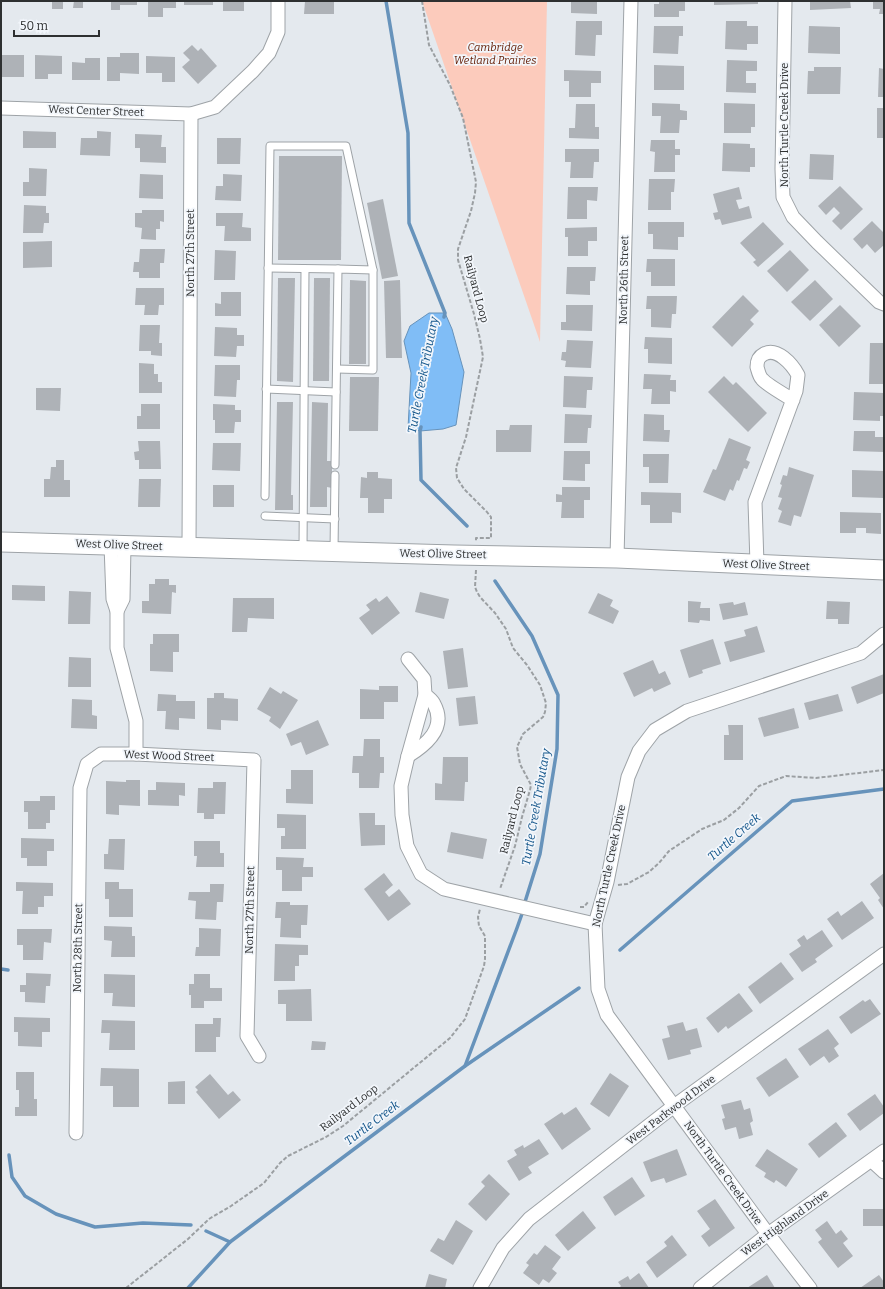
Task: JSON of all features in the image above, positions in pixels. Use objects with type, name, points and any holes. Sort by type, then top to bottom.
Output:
[{"type":"main road","name":"West Olive Street","points":[[1,542],[334,552],[617,558],[884,570]]},
{"type":"street","points":[[191,114],[215,107],[253,71],[269,53],[278,32],[278,1]]},
{"type":"street","name":"North 26th Street","points":[[617,558],[631,1]]},
{"type":"street","name":"North Turtle Creek Drive","points":[[785,1],[782,169],[783,197],[793,217],[879,302],[884,304]]},
{"type":"street","name":"West Center Street","points":[[1,108],[191,114]]},
{"type":"street","name":"North 27th Street","points":[[189,547],[191,114]]},
{"type":"street","points":[[757,564],[755,502],[793,400]]},
{"type":"street","points":[[118,545],[113,599],[118,611],[117,648],[136,721],[136,754]]},
{"type":"street","name":"North Turtle Creek Drive","points":[[810,1288],[768,1234],[607,1015],[598,989],[595,924],[607,882],[628,777],[639,751],[655,730],[687,711],[861,653],[884,634]]},
{"type":"street","points":[[408,659],[424,679],[425,695],[401,786],[402,815],[407,846],[421,874],[444,889],[499,897],[550,914],[595,924]]},
{"type":"street","points":[[408,756],[423,747],[432,736],[437,724],[437,714],[434,703],[425,695]]},
{"type":"street","name":"West Wood Street","points":[[87,764],[101,754],[136,754],[254,760]]},
{"type":"street","name":"North 27th Street","points":[[254,760],[247,1036],[260,1056]]},
{"type":"street","name":"North 28th Street","points":[[76,1133],[80,788],[87,764]]},
{"type":"street","name":"West Parkwood Drive","points":[[480,1288],[503,1248],[529,1219],[674,1106],[884,954]]},
{"type":"street","name":"West Highland Drive","points":[[700,1288],[768,1234],[884,1151]]},
{"type":"street","points":[[872,1161],[884,1172]]},
{"type":"lane","points":[[265,496],[270,146],[346,146],[373,270],[373,370],[337,369]]},
{"type":"lane","points":[[268,268],[373,270]]},
{"type":"lane","points":[[303,551],[305,269]]},
{"type":"lane","points":[[335,465],[338,269]]},
{"type":"lane","points":[[266,389],[336,392]]},
{"type":"lane","points":[[334,552],[335,475]]},
{"type":"lane","points":[[264,516],[335,519]]},
{"type":"path","name":"Railyard Loop","points":[[422,1],[429,45],[450,85],[462,118],[476,182],[471,211],[458,249],[458,260],[474,314],[483,357],[466,437],[456,468],[457,478],[464,489],[491,517],[491,538],[476,538]]},
{"type":"path","name":"Railyard Loop","points":[[476,570],[475,587],[477,592],[495,613],[506,629],[513,648],[527,665],[540,685],[546,703],[543,716],[523,734],[518,746],[520,764],[531,785],[516,846],[499,897]]},
{"type":"path","points":[[619,885],[627,884],[649,872],[659,863],[668,851],[702,829],[724,820],[739,808],[759,786],[786,776],[816,778],[884,770]]},
{"type":"path","points":[[579,908],[584,907],[590,900]]},
{"type":"path","name":"Railyard Loop","points":[[126,1288],[188,1239],[209,1219],[264,1183],[280,1163],[288,1156],[326,1137],[343,1126],[450,1038],[465,1019],[484,966],[486,949],[485,936],[480,926],[478,917],[480,907]]},
{"type":"green space","name":"Cambridge Wetland Prairies","points":[[422,1],[547,1],[540,342]]},
{"type":"water","points":[[429,313],[445,313],[452,329],[464,372],[456,425],[443,429],[420,431],[408,428],[411,373],[404,341],[410,326]]},
{"type":"building","points":[[52,1],[63,1],[63,9],[52,9]]},
{"type":"building","points":[[74,1],[83,1],[83,8],[73,8]]},
{"type":"building","points":[[111,1],[137,1],[137,5],[120,5],[120,10],[111,10]]},
{"type":"building","points":[[148,1],[176,1],[176,8],[163,8],[163,17],[148,17]]},
{"type":"building","points":[[184,1],[213,1],[213,5],[184,5]]},
{"type":"building","points":[[223,1],[244,1],[244,11],[223,11]]},
{"type":"building","points":[[305,1],[334,1],[334,14],[304,14]]},
{"type":"building","points":[[571,1],[597,1],[597,14],[571,13]]},
{"type":"building","points":[[659,1],[685,1],[685,11],[679,11],[679,17],[654,17],[654,4],[659,4]]},
{"type":"building","points":[[714,1],[758,1],[758,4],[714,5]]},
{"type":"building","points":[[810,1],[850,1],[851,8],[810,10]]},
{"type":"building","points":[[873,1],[884,1],[884,14],[879,14],[880,9],[873,9]]},
{"type":"building","points":[[576,21],[602,21],[602,35],[596,35],[595,56],[575,55]]},
{"type":"building","points":[[726,21],[747,21],[747,26],[758,26],[758,44],[747,44],[747,50],[725,49]]},
{"type":"building","points":[[654,26],[683,26],[683,36],[679,36],[678,54],[653,53]]},
{"type":"building","points":[[809,26],[840,27],[840,54],[808,53]]},
{"type":"building","points":[[192,45],[198,51],[201,48],[217,66],[198,84],[182,67],[190,60],[183,53]]},
{"type":"building","points":[[120,53],[139,53],[139,74],[120,73],[120,81],[107,81],[107,57],[120,57]]},
{"type":"building","points":[[1,55],[24,55],[24,77],[1,77]]},
{"type":"building","points":[[35,55],[62,56],[62,74],[48,74],[48,79],[35,79]]},
{"type":"building","points":[[146,56],[175,57],[175,82],[162,82],[162,73],[146,73]]},
{"type":"building","points":[[85,58],[100,58],[100,80],[72,80],[72,62],[85,63]]},
{"type":"building","points":[[727,60],[757,61],[757,71],[746,71],[746,83],[756,83],[756,93],[726,92]]},
{"type":"building","points":[[654,65],[684,66],[684,90],[654,90]]},
{"type":"building","points":[[814,67],[841,67],[840,94],[807,94],[808,71],[814,71]]},
{"type":"building","points":[[879,68],[884,69],[884,97],[878,97]]},
{"type":"building","points":[[564,70],[601,71],[601,83],[591,83],[591,97],[569,97],[569,81],[564,81]]},
{"type":"building","points":[[652,103],[680,104],[680,110],[687,111],[687,120],[680,120],[679,133],[660,133],[661,116],[652,116]]},
{"type":"building","points":[[724,103],[755,104],[755,127],[751,127],[751,133],[724,133]]},
{"type":"building","points":[[576,104],[595,104],[595,127],[599,127],[599,139],[569,138],[569,128],[575,128]]},
{"type":"building","points":[[877,108],[884,108],[884,138],[877,138]]},
{"type":"building","points":[[23,131],[56,132],[56,148],[23,148]]},
{"type":"building","points":[[97,131],[111,132],[110,156],[80,155],[81,138],[97,138]]},
{"type":"building","points":[[135,134],[162,135],[161,147],[166,147],[166,163],[140,162],[140,148],[135,148]]},
{"type":"building","points":[[217,138],[241,138],[240,164],[217,164]]},
{"type":"building","points":[[651,140],[675,140],[675,149],[680,149],[680,155],[675,155],[675,172],[654,172],[655,152],[650,151]]},
{"type":"building","points":[[723,143],[750,144],[750,148],[755,148],[755,167],[750,167],[750,172],[722,171]]},
{"type":"building","points":[[565,149],[599,149],[599,162],[594,162],[593,178],[570,178],[571,162],[565,162]]},
{"type":"building","points":[[810,154],[834,155],[833,180],[809,179]]},
{"type":"building","points":[[279,156],[342,156],[341,260],[278,260]]},
{"type":"building","points":[[29,168],[47,169],[46,196],[23,196],[23,182],[29,182]]},
{"type":"building","points":[[140,174],[163,175],[163,199],[139,198]]},
{"type":"building","points":[[223,174],[242,175],[241,201],[215,200],[216,186],[223,186]]},
{"type":"building","points":[[649,179],[675,179],[674,192],[671,192],[671,210],[648,210]]},
{"type":"building","points":[[840,186],[863,209],[841,230],[832,221],[840,213],[834,207],[826,215],[818,206]]},
{"type":"building","points":[[568,187],[598,187],[597,201],[587,200],[587,219],[567,219]]},
{"type":"building","points":[[739,187],[742,199],[736,200],[739,209],[749,206],[752,218],[722,225],[720,219],[715,220],[713,213],[718,212],[713,194]]},
{"type":"building","points":[[383,199],[398,276],[382,279],[367,203]]},
{"type":"building","points":[[24,205],[46,206],[46,213],[49,213],[49,223],[44,223],[43,233],[23,233]]},
{"type":"building","points":[[142,210],[164,210],[164,222],[160,221],[160,229],[156,229],[156,240],[141,239],[142,228],[135,227],[135,213],[142,213]]},
{"type":"building","points":[[216,213],[243,213],[242,227],[251,228],[251,241],[224,241],[225,226],[216,226]]},
{"type":"building","points":[[872,221],[884,233],[884,245],[875,253],[867,244],[862,249],[853,239]]},
{"type":"building","points":[[648,222],[684,222],[684,237],[678,237],[678,250],[653,249],[653,234],[648,234]]},
{"type":"building","points":[[763,222],[784,244],[758,267],[753,262],[756,260],[740,243]]},
{"type":"building","points":[[597,227],[597,241],[588,241],[588,256],[568,256],[568,237],[565,237],[565,228]]},
{"type":"building","points":[[52,241],[52,267],[23,268],[23,242]]},
{"type":"building","points":[[140,249],[165,249],[164,263],[160,263],[160,278],[139,278],[139,272],[133,272],[134,262],[139,262]]},
{"type":"building","points":[[215,250],[236,251],[235,280],[214,280]]},
{"type":"building","points":[[790,250],[809,270],[787,292],[767,271]]},
{"type":"building","points":[[647,259],[675,259],[675,286],[651,286],[651,272],[646,272]]},
{"type":"building","points":[[567,267],[596,267],[595,281],[590,281],[590,295],[566,294]]},
{"type":"building","points":[[278,278],[295,278],[293,382],[277,381]]},
{"type":"building","points":[[314,278],[330,278],[329,381],[313,381]]},
{"type":"building","points":[[350,280],[366,281],[366,364],[349,364]]},
{"type":"building","points":[[400,280],[402,358],[386,358],[384,281]]},
{"type":"building","points":[[815,280],[833,299],[810,321],[791,302]]},
{"type":"building","points":[[136,288],[164,288],[164,305],[159,305],[158,315],[144,315],[145,305],[135,305]]},
{"type":"building","points":[[221,292],[241,292],[241,316],[215,316],[215,303],[221,304]]},
{"type":"building","points":[[743,295],[759,311],[750,320],[754,324],[732,347],[712,327]]},
{"type":"building","points":[[647,296],[677,296],[676,314],[672,314],[671,328],[651,327],[651,309],[646,309]]},
{"type":"building","points":[[566,305],[593,305],[592,331],[561,330],[561,322],[566,322]]},
{"type":"building","points":[[840,305],[861,326],[839,347],[819,325]]},
{"type":"building","points":[[140,325],[160,325],[159,343],[162,343],[162,356],[151,355],[151,351],[139,351]]},
{"type":"building","points":[[215,327],[237,328],[237,335],[244,335],[244,346],[237,346],[236,357],[214,356]]},
{"type":"building","points":[[645,337],[672,338],[672,364],[648,363],[648,349],[644,349]]},
{"type":"building","points":[[567,340],[593,341],[591,368],[565,367],[566,361],[561,360],[562,352],[566,352]]},
{"type":"building","points":[[870,343],[884,343],[884,384],[869,384]]},
{"type":"building","points":[[139,363],[154,364],[154,374],[158,374],[158,382],[162,382],[162,393],[139,393]]},
{"type":"building","points":[[215,365],[240,365],[240,380],[237,380],[236,397],[214,396]]},
{"type":"building","points":[[644,374],[671,375],[670,380],[676,380],[676,392],[670,391],[670,404],[651,404],[652,389],[643,389]]},
{"type":"building","points":[[564,376],[593,377],[592,390],[587,390],[586,408],[563,407]]},
{"type":"building","points":[[724,376],[733,385],[736,382],[767,413],[748,432],[708,392]]},
{"type":"building","points":[[350,377],[379,377],[378,431],[349,431]]},
{"type":"building","points":[[36,388],[61,388],[60,411],[36,410]]},
{"type":"building","points":[[854,392],[884,393],[884,416],[880,416],[880,421],[853,420]]},
{"type":"building","points":[[277,402],[293,402],[291,495],[293,495],[293,510],[275,510]]},
{"type":"building","points":[[312,402],[328,403],[327,461],[332,461],[332,488],[327,487],[327,507],[310,507]]},
{"type":"building","points":[[141,404],[160,404],[160,429],[137,429],[137,416],[141,416]]},
{"type":"building","points":[[213,404],[235,405],[235,410],[241,410],[241,422],[235,422],[234,433],[215,433]]},
{"type":"building","points":[[565,414],[592,415],[591,428],[588,428],[587,443],[564,443]]},
{"type":"building","points":[[644,414],[664,415],[664,430],[670,430],[669,442],[643,441]]},
{"type":"building","points":[[510,425],[532,425],[531,452],[496,452],[496,430],[509,430]]},
{"type":"building","points":[[854,431],[875,431],[875,437],[884,437],[884,452],[853,451]]},
{"type":"building","points":[[729,438],[751,447],[746,460],[750,462],[747,469],[744,468],[739,481],[737,480],[733,491],[730,489],[725,501],[703,492],[713,469],[716,470]]},
{"type":"building","points":[[138,441],[160,441],[161,469],[139,469],[139,460],[135,460],[134,452],[139,451]]},
{"type":"building","points":[[213,443],[241,443],[240,471],[212,470]]},
{"type":"building","points":[[564,451],[590,451],[590,464],[585,464],[585,481],[563,480]]},
{"type":"building","points":[[643,454],[669,454],[668,483],[649,483],[649,467],[643,467]]},
{"type":"building","points":[[56,460],[64,460],[64,480],[70,480],[70,497],[44,497],[44,479],[50,479],[51,467],[56,467]]},
{"type":"building","points":[[789,467],[814,475],[801,517],[794,515],[791,526],[778,522],[782,511],[778,509],[782,498],[778,497],[782,485],[780,484],[783,475],[787,476]]},
{"type":"building","points":[[852,470],[884,471],[884,498],[852,497]]},
{"type":"building","points":[[367,472],[378,472],[378,478],[392,479],[392,499],[384,499],[384,513],[368,513],[368,498],[360,498],[361,477],[367,478]]},
{"type":"building","points":[[139,479],[161,479],[160,507],[138,507]]},
{"type":"building","points":[[213,485],[234,485],[234,507],[213,507]]},
{"type":"building","points":[[562,487],[590,487],[590,500],[584,500],[584,518],[561,518],[562,502],[556,502],[556,494],[562,495]]},
{"type":"building","points":[[641,492],[681,493],[681,513],[672,512],[672,523],[650,523],[650,505],[641,505]]},
{"type":"building","points":[[840,512],[881,513],[881,534],[866,533],[866,528],[856,528],[856,533],[840,533]]},
{"type":"building","points":[[155,579],[169,579],[169,585],[176,585],[176,593],[172,592],[171,614],[142,613],[142,601],[149,601],[149,584],[155,584]]},
{"type":"building","points":[[12,585],[45,586],[45,601],[12,600]]},
{"type":"building","points":[[69,591],[91,592],[90,624],[68,624]]},
{"type":"building","points":[[420,592],[449,599],[444,619],[415,612]]},
{"type":"building","points":[[598,593],[613,600],[610,606],[619,611],[613,624],[588,613]]},
{"type":"building","points":[[387,596],[400,613],[372,635],[359,618],[370,610],[366,605],[376,598],[379,602]]},
{"type":"building","points":[[233,598],[274,598],[274,619],[248,618],[247,632],[232,632]]},
{"type":"building","points":[[688,601],[701,602],[700,608],[710,608],[710,621],[700,620],[699,623],[688,622]]},
{"type":"building","points":[[827,601],[850,602],[849,624],[838,624],[838,619],[826,619]]},
{"type":"building","points":[[733,602],[734,605],[745,602],[748,615],[723,620],[719,604]]},
{"type":"building","points":[[757,626],[765,652],[730,662],[724,642],[746,636],[744,630]]},
{"type":"building","points":[[153,634],[179,634],[179,652],[173,652],[173,672],[150,671],[150,644],[153,644]]},
{"type":"building","points":[[713,639],[721,664],[702,670],[703,673],[689,678],[680,650]]},
{"type":"building","points":[[463,648],[468,687],[448,689],[443,651]]},
{"type":"building","points":[[69,657],[91,658],[91,687],[68,687]]},
{"type":"building","points":[[653,660],[659,674],[665,671],[671,684],[654,692],[652,688],[634,697],[623,673]]},
{"type":"building","points":[[884,674],[884,693],[857,704],[851,687]]},
{"type":"building","points":[[379,686],[398,686],[398,702],[384,702],[384,719],[360,719],[360,689],[379,690]]},
{"type":"building","points":[[270,687],[281,694],[283,691],[298,700],[280,729],[269,721],[271,717],[257,709]]},
{"type":"building","points":[[214,693],[224,693],[224,698],[238,699],[238,721],[221,720],[221,730],[207,729],[207,698],[214,698]]},
{"type":"building","points":[[158,694],[176,695],[176,701],[195,701],[195,719],[179,718],[179,730],[165,729],[166,711],[157,711]]},
{"type":"building","points":[[838,694],[843,711],[809,720],[804,703]]},
{"type":"building","points":[[475,696],[478,724],[459,726],[456,698]]},
{"type":"building","points":[[72,699],[92,700],[92,715],[97,716],[97,729],[71,728]]},
{"type":"building","points":[[794,708],[799,728],[764,737],[758,718]]},
{"type":"building","points":[[318,720],[329,745],[306,755],[301,742],[291,746],[286,734]]},
{"type":"building","points":[[728,725],[743,725],[743,760],[724,760],[724,735],[729,735]]},
{"type":"building","points":[[364,739],[380,739],[380,757],[384,757],[384,773],[380,773],[379,788],[359,788],[359,773],[352,773],[353,756],[363,756]]},
{"type":"building","points":[[443,757],[468,757],[468,782],[465,782],[464,801],[435,800],[435,783],[442,784]]},
{"type":"building","points":[[291,770],[313,770],[313,804],[286,803],[286,789],[291,789]]},
{"type":"building","points":[[126,780],[140,780],[140,806],[119,805],[119,815],[106,814],[106,781],[126,782]]},
{"type":"building","points":[[156,782],[185,783],[185,796],[179,795],[179,806],[148,805],[148,790],[156,790]]},
{"type":"building","points":[[213,782],[226,782],[225,814],[214,814],[214,819],[204,819],[204,813],[197,813],[198,788],[213,788]]},
{"type":"building","points":[[40,796],[55,796],[55,810],[50,810],[50,823],[46,823],[46,829],[28,829],[28,812],[24,812],[24,801],[40,801]]},
{"type":"building","points":[[359,813],[375,813],[375,825],[385,825],[385,845],[361,846]]},
{"type":"building","points":[[277,814],[306,815],[306,849],[281,849],[281,836],[285,836],[285,828],[277,828]]},
{"type":"building","points":[[451,832],[487,839],[483,859],[447,852]]},
{"type":"building","points":[[21,838],[54,839],[54,851],[47,851],[47,866],[27,866],[27,858],[21,858]]},
{"type":"building","points":[[109,839],[125,839],[124,870],[104,869],[104,854],[108,854]]},
{"type":"building","points":[[194,841],[220,841],[220,853],[224,853],[224,867],[196,867],[197,856],[194,856]]},
{"type":"building","points":[[276,857],[304,858],[303,867],[313,867],[313,877],[302,877],[302,891],[282,891],[282,870],[276,870]]},
{"type":"building","points":[[384,873],[393,885],[385,892],[389,897],[399,889],[411,904],[388,921],[364,889]]},
{"type":"building","points":[[884,873],[884,909],[878,900],[880,898],[870,884]]},
{"type":"building","points":[[16,882],[53,883],[53,896],[44,896],[44,907],[38,907],[38,914],[22,914],[23,891],[16,891]]},
{"type":"building","points":[[105,882],[119,882],[119,889],[133,889],[133,917],[109,917],[109,899],[105,899]]},
{"type":"building","points":[[210,884],[224,884],[223,902],[217,902],[216,920],[195,919],[196,901],[188,900],[189,892],[210,892]]},
{"type":"building","points":[[862,901],[874,918],[842,940],[827,919],[838,911],[841,916]]},
{"type":"building","points":[[276,902],[290,902],[290,905],[308,905],[307,925],[301,925],[301,938],[280,937],[281,918],[275,918]]},
{"type":"building","points":[[104,926],[132,927],[132,936],[135,936],[135,957],[111,957],[112,941],[104,940]]},
{"type":"building","points":[[199,928],[221,929],[220,956],[195,956],[196,947],[199,947]]},
{"type":"building","points":[[17,929],[52,929],[51,943],[44,942],[43,960],[23,960],[23,945],[17,945]]},
{"type":"building","points":[[822,930],[833,946],[815,959],[817,962],[802,972],[789,954],[801,946],[797,940],[804,935],[807,940]]},
{"type":"building","points":[[275,944],[308,945],[308,955],[299,955],[299,966],[295,966],[295,981],[274,981]]},
{"type":"building","points":[[781,962],[794,979],[760,1004],[748,987]]},
{"type":"building","points":[[26,973],[51,974],[50,986],[46,986],[45,1003],[25,1002],[25,992],[20,992],[20,985],[26,985]]},
{"type":"building","points":[[104,974],[135,975],[135,1007],[112,1006],[113,993],[104,993]]},
{"type":"building","points":[[194,974],[210,974],[210,988],[222,988],[222,1001],[204,1001],[204,1008],[191,1008],[189,984],[194,984]]},
{"type":"building","points":[[311,989],[312,1021],[286,1021],[286,1004],[278,1004],[278,990]]},
{"type":"building","points":[[739,993],[753,1011],[728,1029],[726,1026],[718,1033],[706,1018]]},
{"type":"building","points":[[870,999],[881,1014],[851,1034],[839,1017],[863,1000],[865,1002]]},
{"type":"building","points":[[14,1017],[50,1018],[50,1032],[42,1032],[42,1047],[18,1046],[18,1032],[14,1032]]},
{"type":"building","points":[[213,1018],[221,1018],[220,1037],[216,1037],[216,1052],[195,1052],[195,1024],[213,1024]]},
{"type":"building","points":[[102,1020],[135,1021],[135,1050],[109,1050],[110,1033],[101,1033]]},
{"type":"building","points":[[683,1022],[686,1031],[697,1028],[702,1047],[690,1050],[691,1054],[668,1060],[662,1039],[670,1037],[667,1026]]},
{"type":"building","points":[[828,1029],[839,1044],[834,1048],[839,1056],[829,1063],[824,1056],[810,1066],[798,1049]]},
{"type":"building","points":[[312,1041],[326,1042],[325,1050],[311,1050]]},
{"type":"building","points":[[786,1058],[799,1077],[769,1097],[756,1078]]},
{"type":"building","points":[[101,1068],[139,1069],[139,1107],[113,1107],[113,1086],[100,1086]]},
{"type":"building","points":[[16,1072],[34,1072],[34,1099],[37,1099],[37,1116],[15,1116],[15,1107],[19,1107],[19,1090],[16,1090]]},
{"type":"building","points":[[610,1073],[629,1086],[609,1117],[590,1104]]},
{"type":"building","points":[[210,1074],[228,1095],[233,1091],[241,1100],[219,1119],[196,1092],[198,1090],[195,1087]]},
{"type":"building","points":[[185,1081],[185,1104],[168,1104],[168,1082]]},
{"type":"building","points":[[875,1094],[884,1107],[884,1113],[860,1131],[847,1114]]},
{"type":"building","points":[[741,1100],[744,1110],[750,1108],[753,1121],[750,1123],[753,1135],[739,1139],[736,1127],[725,1130],[722,1119],[725,1118],[721,1105]]},
{"type":"building","points":[[576,1107],[591,1129],[562,1150],[544,1124],[562,1112],[564,1115]]},
{"type":"building","points":[[836,1122],[847,1136],[819,1158],[808,1144]]},
{"type":"building","points":[[539,1139],[549,1154],[528,1167],[532,1173],[519,1181],[507,1161],[517,1155],[514,1150],[523,1145],[524,1148]]},
{"type":"building","points":[[677,1149],[687,1175],[666,1183],[664,1178],[651,1182],[643,1162]]},
{"type":"building","points":[[767,1149],[798,1169],[786,1187],[776,1180],[774,1183],[764,1177],[766,1173],[755,1166]]},
{"type":"building","points":[[489,1174],[510,1194],[486,1221],[468,1204],[485,1186],[481,1182]]},
{"type":"building","points":[[632,1177],[645,1196],[615,1216],[603,1197]]},
{"type":"building","points":[[715,1199],[735,1228],[709,1247],[701,1236],[710,1229],[697,1211]]},
{"type":"building","points":[[863,1209],[884,1209],[884,1226],[863,1226]]},
{"type":"building","points":[[583,1211],[596,1228],[568,1251],[555,1235]]},
{"type":"building","points":[[456,1220],[473,1231],[453,1265],[430,1251],[438,1238],[444,1241]]},
{"type":"building","points":[[827,1221],[836,1234],[841,1230],[848,1239],[843,1243],[853,1256],[838,1268],[818,1242],[822,1239],[815,1230]]},
{"type":"building","points":[[672,1235],[687,1255],[657,1278],[646,1262],[667,1246],[664,1242]]},
{"type":"building","points":[[545,1245],[561,1257],[552,1269],[557,1273],[549,1283],[543,1279],[539,1285],[523,1273],[529,1265],[526,1263],[534,1253],[537,1255]]},
{"type":"building","points":[[639,1273],[649,1288],[619,1288],[621,1286],[618,1282],[628,1276],[630,1280]]},
{"type":"building","points":[[429,1274],[447,1279],[445,1288],[425,1288]]},
{"type":"building","points":[[767,1275],[775,1288],[747,1288]]},
{"type":"building","points":[[879,1275],[884,1282],[884,1288],[860,1288]]},
{"type":"waterway","name":"Turtle Creek Tributary","points":[[386,1],[408,133],[409,223],[445,313],[444,317]]},
{"type":"waterway","name":"Turtle Creek Tributary","points":[[421,427],[421,480],[467,526]]},
{"type":"waterway","name":"Turtle Creek Tributary","points":[[495,581],[532,636],[558,695],[557,749],[540,854],[524,905]]},
{"type":"waterway","name":"Turtle Creek","points":[[620,950],[792,801],[884,789]]},
{"type":"waterway","name":"Turtle Creek Tributary","points":[[465,1066],[523,911]]},
{"type":"waterway","points":[[1,969],[8,970]]},
{"type":"waterway","name":"Turtle Creek","points":[[188,1288],[230,1242],[465,1066],[579,988]]},
{"type":"waterway","points":[[9,1155],[12,1177],[25,1196],[56,1214],[95,1227],[143,1223],[191,1225]]},
{"type":"waterway","points":[[206,1231],[230,1242]]}]
